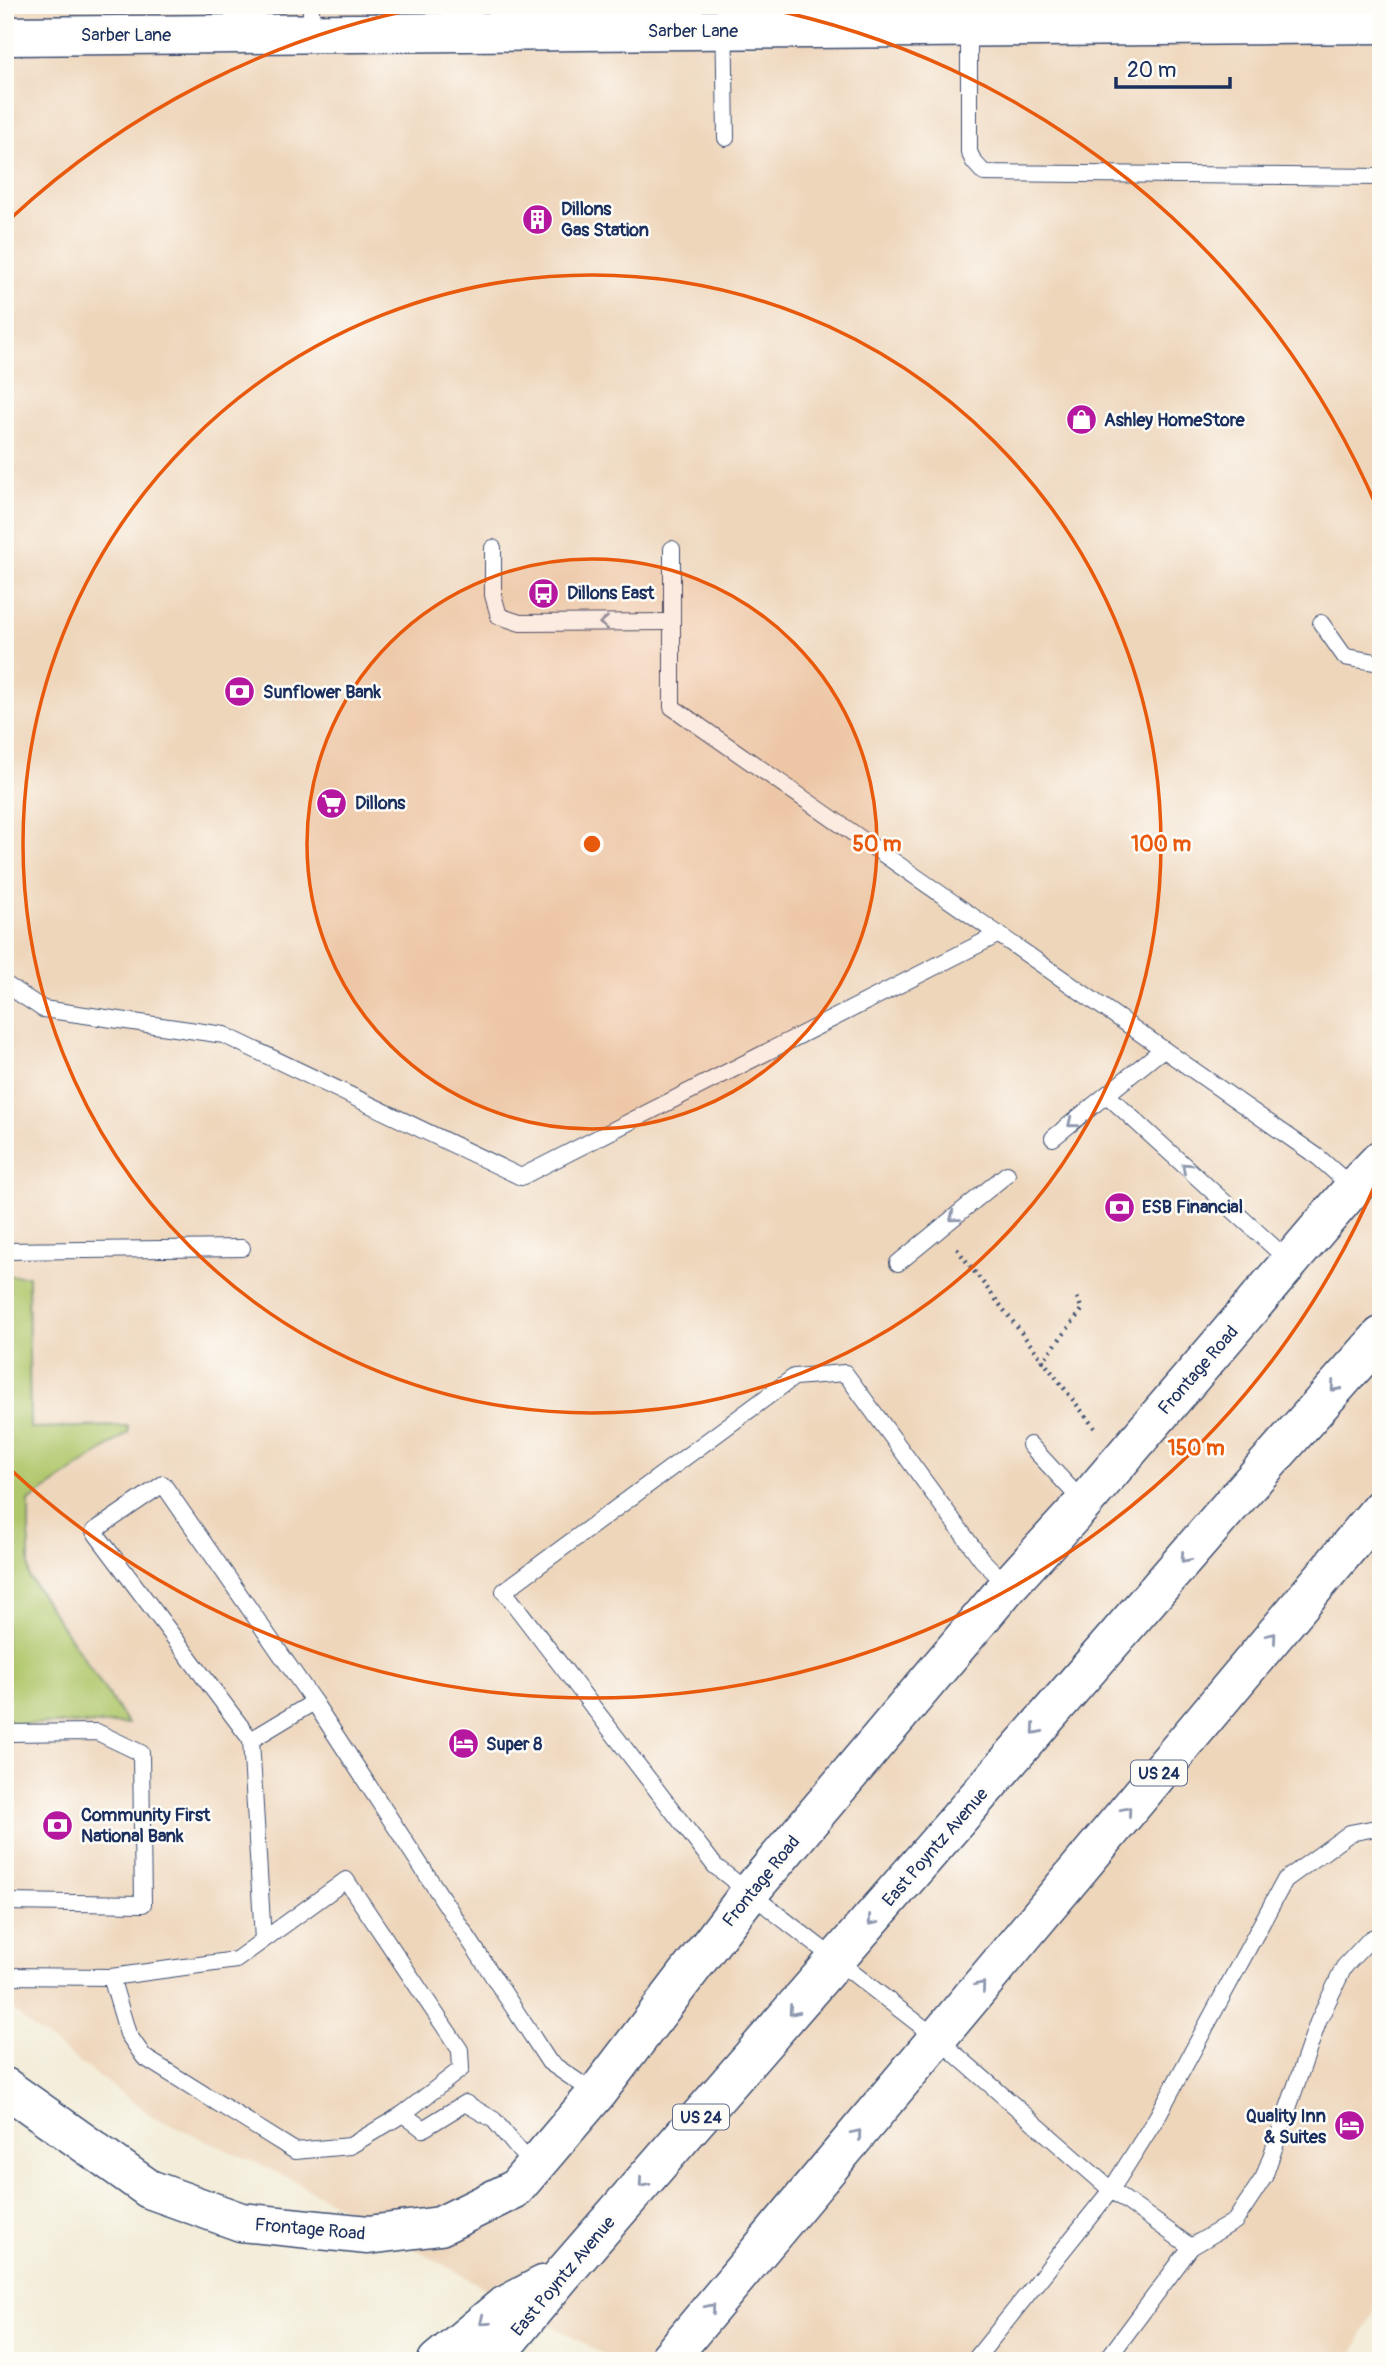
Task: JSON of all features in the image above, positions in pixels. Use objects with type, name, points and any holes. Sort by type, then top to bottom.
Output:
[{"type":"main road","name":"Sarber Lane","points":[[5,36],[311,20],[1156,16],[1381,24]]},
{"type":"main road","name":"Frontage Road","points":[[5,2087],[149,2189],[241,2222],[368,2235],[440,2226],[515,2189],[596,2094],[750,1892],[1009,1586],[1381,1159]]},
{"type":"main road","name":"East Poyntz Avenue","points":[[491,2361],[563,2274],[1381,1336]]},
{"type":"main road","name":"US 24","points":[[667,2361],[1381,1508]]},
{"type":"main road","name":"US 24","points":[[437,2361],[502,2307],[563,2274]]},
{"type":"lane","points":[[973,17],[969,152],[984,173],[1381,177]]},
{"type":"lane","points":[[724,18],[726,138]]},
{"type":"lane","points":[[494,548],[493,595],[499,616],[520,623],[672,622]]},
{"type":"lane","points":[[672,549],[672,707],[1318,1157],[1353,1188]]},
{"type":"lane","points":[[1321,623],[1345,657],[1381,663]]},
{"type":"lane","points":[[5,984],[43,1009],[225,1035],[521,1177],[999,934]]},
{"type":"lane","points":[[1053,1138],[1163,1049]]},
{"type":"lane","points":[[1107,1095],[1290,1262]]},
{"type":"lane","points":[[898,1263],[1007,1174]]},
{"type":"lane","points":[[5,1251],[242,1248]]},
{"type":"lane","points":[[1009,1586],[982,1560],[845,1373],[794,1377],[504,1591],[715,1866],[938,2039],[1111,2190],[1191,2247]]},
{"type":"lane","points":[[1030,1445],[1084,1503]]},
{"type":"lane","points":[[263,1940],[251,1740],[94,1531],[163,1484],[314,1702],[549,2062],[596,2094]]},
{"type":"lane","points":[[251,1740],[314,1702]]},
{"type":"lane","points":[[5,1733],[97,1732],[141,1753],[143,1903],[5,1902]]},
{"type":"lane","points":[[974,2361],[1111,2190],[1157,2116],[1285,1880],[1350,1833],[1381,1827]]},
{"type":"lane","points":[[5,1976],[111,1978],[236,1960],[346,1880],[460,2050],[461,2069],[404,2114],[350,2146],[295,2151],[144,2057],[128,2034],[111,1978]]},
{"type":"lane","points":[[1106,2361],[1191,2247],[1235,2221],[1264,2177],[1318,2022],[1344,1967],[1370,1939],[1381,1934]]},
{"type":"lane","points":[[404,2114],[423,2129],[466,2103],[494,2120],[533,2167]]},
{"type":"path","points":[[941,1228],[1100,1434]]},
{"type":"path","points":[[1042,1362],[1082,1310],[1077,1297]]},
{"type":"shaded area","points":[[5,5],[1381,5],[1381,2297],[1349,2361],[615,2361],[291,2179],[152,2116],[28,2024],[5,2001]]},
{"type":"green space","points":[[5,1276],[28,1276],[30,1428],[128,1426],[128,1433],[29,1501],[29,1577],[128,1724],[5,1724]]},
{"type":"place","name":"Dillons Gas Station","points":[[538,219]]},
{"type":"place","name":"Ashley HomeStore","points":[[1081,420]]},
{"type":"place","name":"Dillons East","points":[[544,593]]},
{"type":"place","name":"Sunflower Bank","points":[[240,692]]},
{"type":"place","name":"Dillons","points":[[332,803]]},
{"type":"place","name":"ESB Financial","points":[[1119,1207]]},
{"type":"place","name":"Super 8","points":[[463,1744]]},
{"type":"place","name":"Community First National Bank","points":[[58,1825]]},
{"type":"place","name":"Quality Inn & Suites","points":[[1349,2126]]}]
